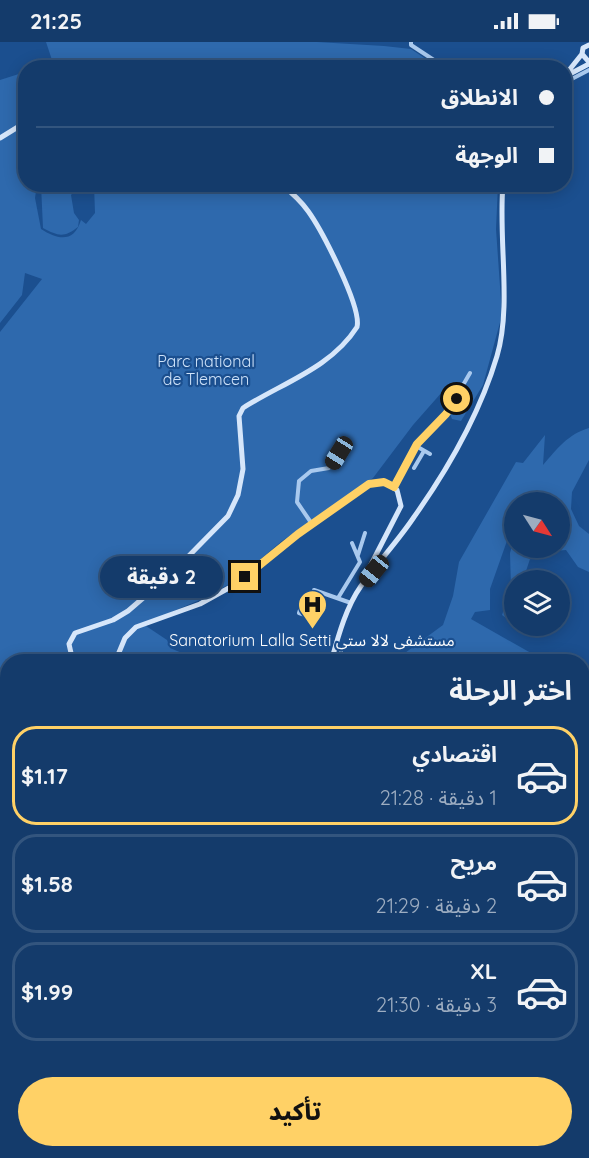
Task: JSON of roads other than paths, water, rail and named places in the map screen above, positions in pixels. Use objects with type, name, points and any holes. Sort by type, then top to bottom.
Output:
[{"type":"main road","points":[[572,66],[588,44]]},
{"type":"main road","points":[[572,72],[589,63],[582,54]]},
{"type":"main road","points":[[0,138],[18,127]]},
{"type":"main road","points":[[71,654],[69,644],[75,633],[113,620],[128,611],[171,574],[228,516],[238,495],[242,478],[243,456],[239,416],[243,408],[309,373],[340,346],[357,327],[355,305],[326,242],[305,207],[289,192]]},
{"type":"main road","points":[[360,587],[425,502],[465,431],[491,372],[500,344],[505,312],[501,246],[503,192]]},
{"type":"main road","points":[[118,654],[125,638],[136,627],[200,604],[236,584],[312,524],[369,484],[384,482],[394,487],[401,500],[400,510],[352,603],[335,654]]},
{"type":"street","points":[[411,42],[435,60]]},
{"type":"street","points":[[572,79],[589,70]]},
{"type":"street","points":[[394,487],[416,446],[448,411],[470,373]]},
{"type":"street","points":[[416,446],[430,454]]},
{"type":"street","points":[[414,468],[424,451]]},
{"type":"street","points":[[312,524],[297,502],[299,481],[311,471],[329,468],[339,453],[345,452]]},
{"type":"street","points":[[358,556],[365,533]]},
{"type":"street","points":[[338,598],[360,562],[352,543]]},
{"type":"street","points":[[308,606],[314,590],[352,603]]},
{"type":"place","name":"Sanatorium Lalla Setti مستشفى لالا ستي","points":[[312,630]]},
{"type":"park label","name":"Parc national de Tlemcen","points":[[206,370]]}]
